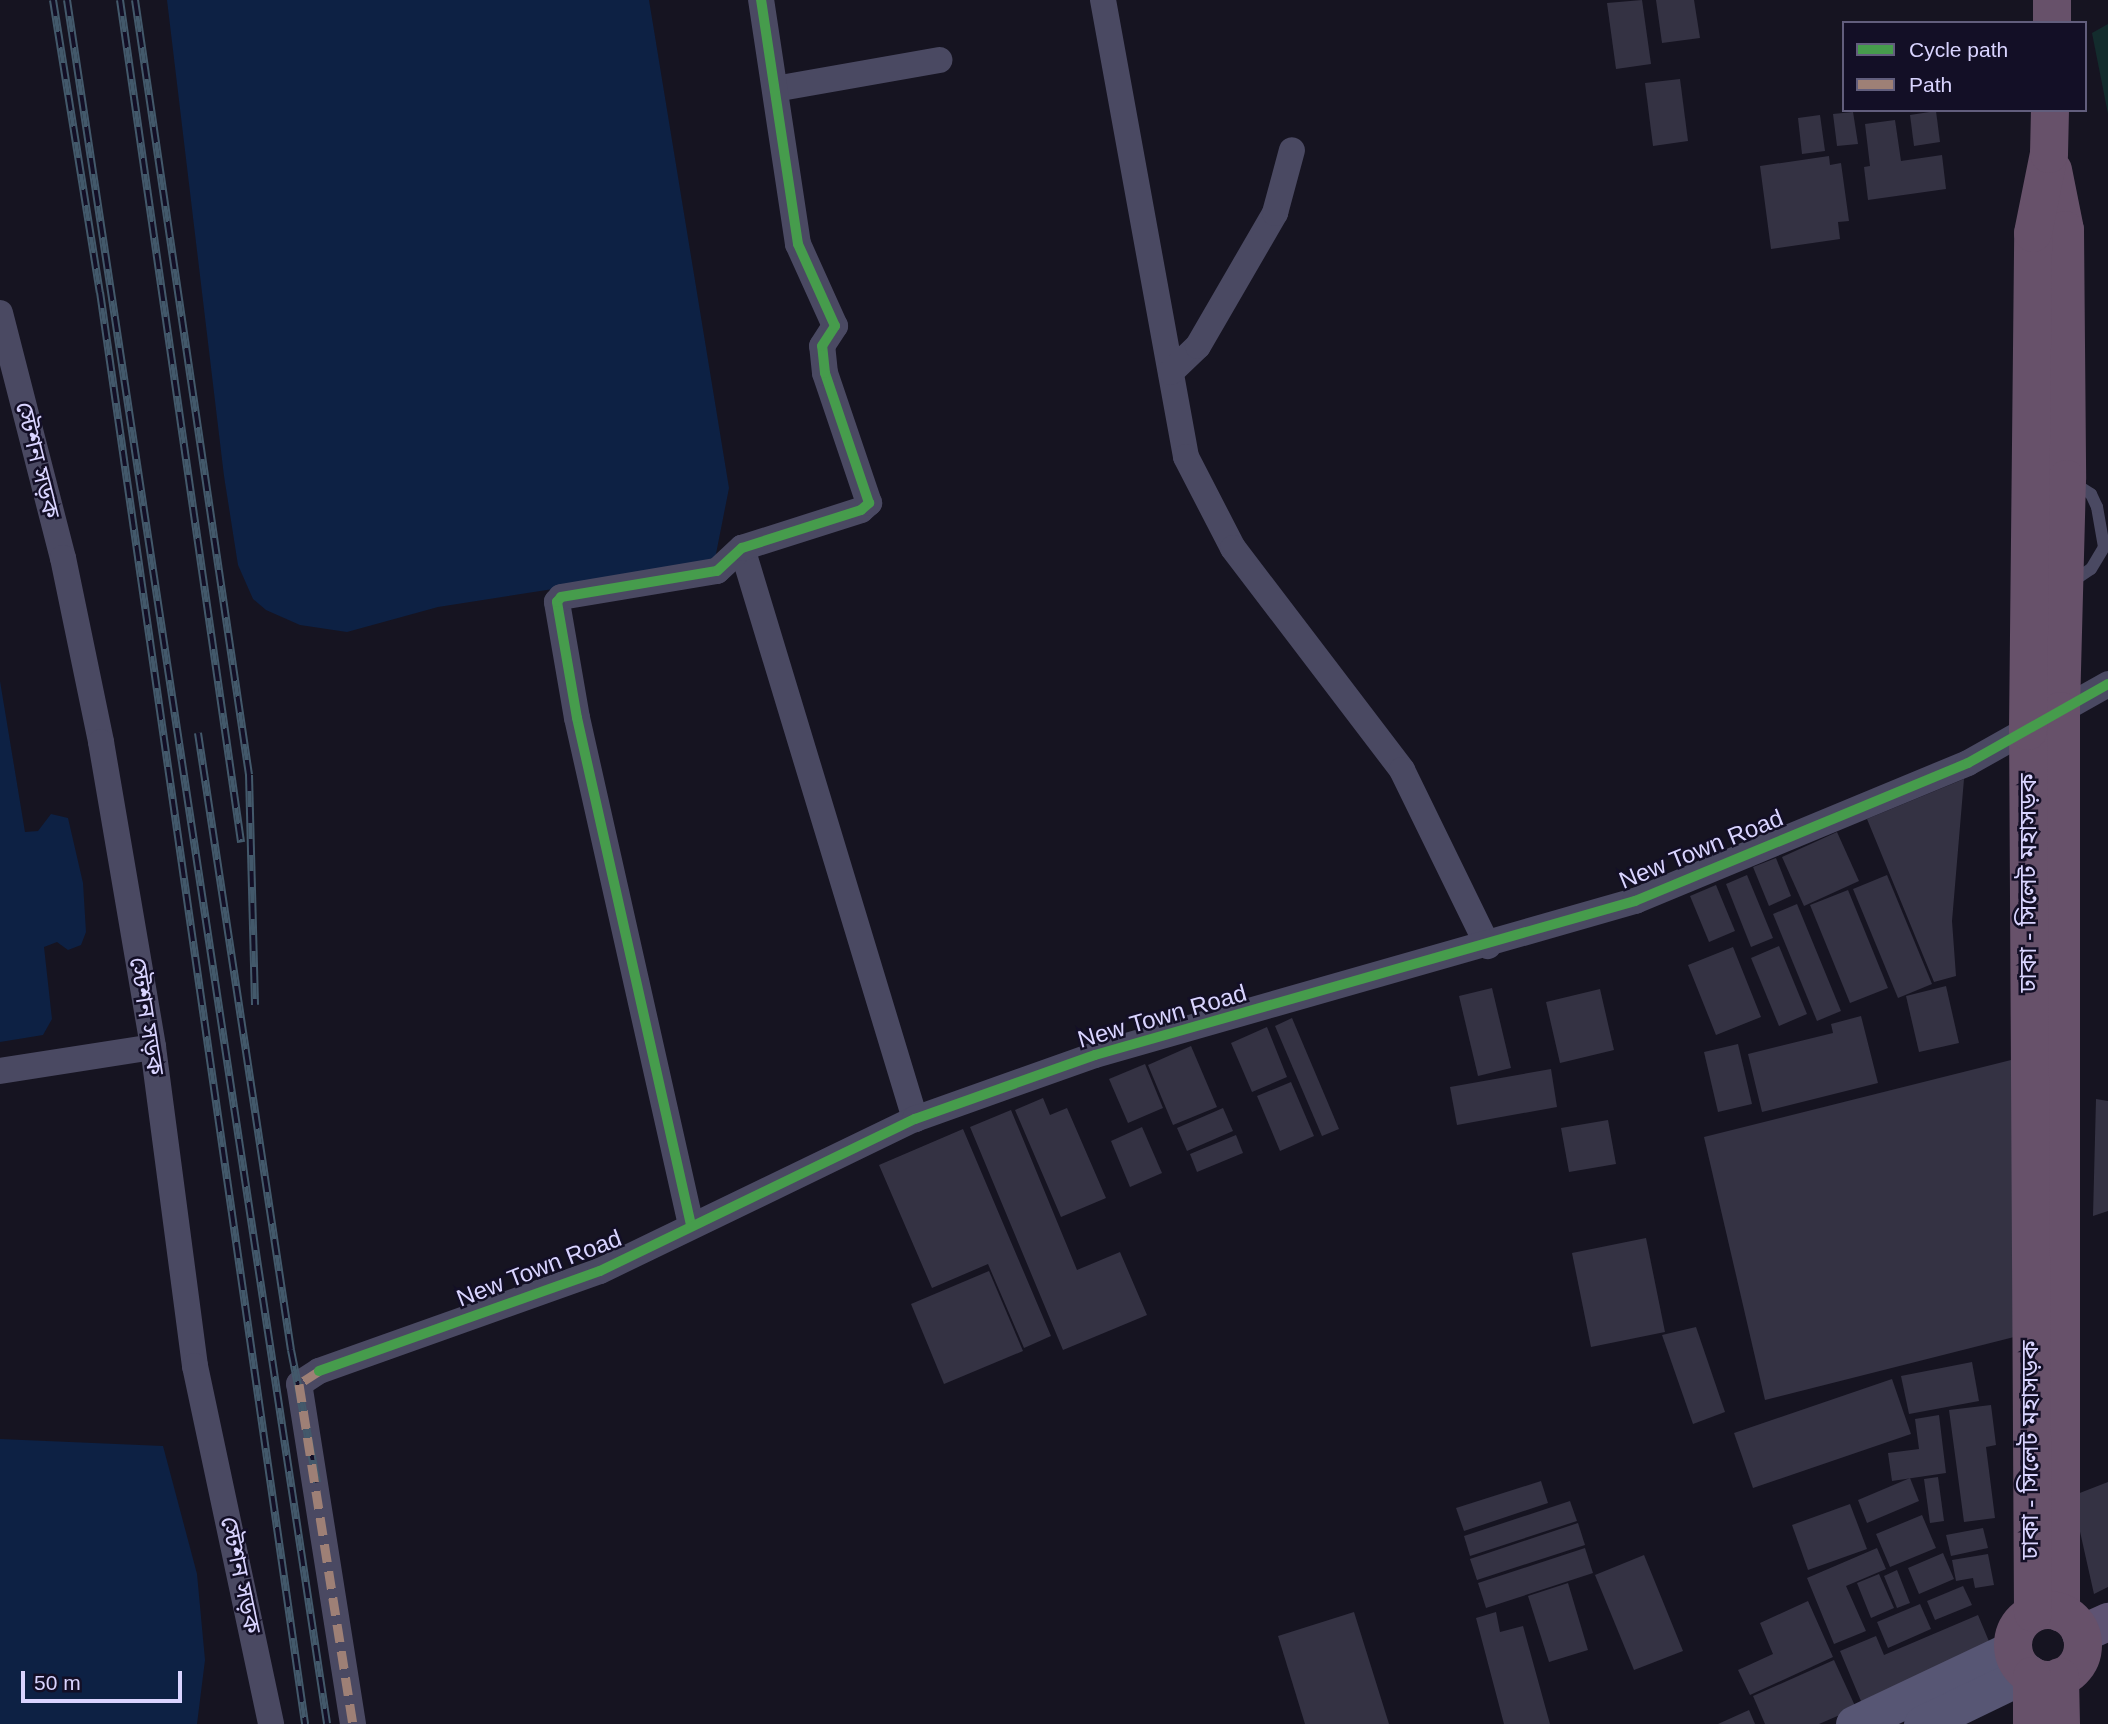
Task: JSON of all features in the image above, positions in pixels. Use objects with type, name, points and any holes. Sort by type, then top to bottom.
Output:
[{"type":"highway","points":[[2052,0],[2052,21]]},
{"type":"highway","name":"ঢাকা - সিলেট মহাসড়ক","points":[[2050,112],[2049,154],[2065,230],[2049,478],[2028,732],[2071,1620]]},
{"type":"highway","name":"ঢাকা - সিলেট মহাসড়ক","points":[[2049,478],[2063,588],[2061,711],[2071,1620]]},
{"type":"highway","points":[[2033,1669],[2078,1662],[2071,1620],[2017,1628],[2033,1669],[2061,1724]]},
{"type":"highway","points":[[2032,1724],[2033,1669]]},
{"type":"street","points":[[691,1225],[577,718],[556,602],[561,597],[709,573],[742,548],[861,510],[869,503],[825,373],[822,346],[835,326],[798,244],[781,150],[775,89],[761,0]]},
{"type":"street","points":[[1103,0],[1186,457],[1233,548],[1402,770],[1488,946]]},
{"type":"street","points":[[775,89],[939,60]]},
{"type":"street","points":[[1171,372],[1198,345],[1275,213],[1292,150]]},
{"type":"street","name":"স্টেশন সড়ক","points":[[0,313],[63,558],[101,742],[153,1047],[195,1366],[271,1724]]},
{"type":"street","points":[[742,548],[915,1119]]},
{"type":"street","name":"New Town Road","points":[[353,1724],[299,1384],[319,1371],[600,1271],[915,1119],[1095,1055],[1488,946],[1635,901],[1968,763],[2028,732],[2108,684]]},
{"type":"street","points":[[0,1071],[153,1047]]},
{"type":"street","points":[[1854,1724],[2033,1669]]},
{"type":"street","points":[[1922,1724],[2033,1669]]},
{"type":"green space","points":[[2108,24],[2108,114],[2092,33]]},
{"type":"water","points":[[167,0],[649,0],[729,488],[714,564],[438,607],[347,632],[300,625],[266,610],[253,599],[238,565],[224,476]]},
{"type":"water","points":[[0,681],[25,832],[38,831],[51,814],[68,818],[83,883],[86,932],[81,945],[68,950],[57,942],[44,947],[52,1019],[43,1035],[0,1042]]},
{"type":"water","points":[[0,1439],[163,1446],[197,1574],[205,1660],[197,1724],[0,1724]]},
{"type":"building","points":[[1642,0],[1651,64],[1616,69],[1607,3]]},
{"type":"building","points":[[1656,0],[1694,0],[1700,38],[1662,43]]},
{"type":"building","points":[[1680,79],[1688,141],[1653,146],[1645,83]]},
{"type":"building","points":[[1853,112],[1858,144],[1837,146],[1833,114]]},
{"type":"building","points":[[1936,112],[1940,142],[1914,146],[1910,115]]},
{"type":"building","points":[[1820,115],[1825,151],[1802,154],[1798,118]]},
{"type":"building","points":[[1895,120],[1901,161],[1942,155],[1946,189],[1868,200],[1864,167],[1870,166],[1865,124]]},
{"type":"building","points":[[1829,156],[1830,165],[1841,163],[1849,221],[1838,222],[1840,239],[1771,249],[1760,166]]},
{"type":"building","points":[[1964,779],[1952,921],[1956,976],[1934,982],[1867,819]]},
{"type":"building","points":[[1837,832],[1859,881],[1804,906],[1782,857]]},
{"type":"building","points":[[1776,858],[1791,896],[1769,906],[1753,867]]},
{"type":"building","points":[[1747,875],[1773,938],[1751,947],[1726,884]]},
{"type":"building","points":[[1887,875],[1932,984],[1898,998],[1853,889]]},
{"type":"building","points":[[1716,885],[1735,931],[1709,942],[1690,896]]},
{"type":"building","points":[[1848,890],[1888,988],[1850,1003],[1810,905]]},
{"type":"building","points":[[1797,904],[1841,1011],[1817,1021],[1773,914]]},
{"type":"building","points":[[1779,946],[1807,1014],[1779,1026],[1751,958]]},
{"type":"building","points":[[1733,947],[1761,1017],[1716,1035],[1688,965]]},
{"type":"building","points":[[1946,986],[1959,1043],[1919,1052],[1906,996]]},
{"type":"building","points":[[1492,988],[1511,1068],[1478,1076],[1459,996]]},
{"type":"building","points":[[1600,989],[1614,1050],[1560,1063],[1546,1002]]},
{"type":"building","points":[[1861,1016],[1878,1083],[1762,1112],[1748,1054],[1833,1033],[1831,1024]]},
{"type":"building","points":[[1292,1018],[1339,1129],[1322,1136],[1275,1026]]},
{"type":"building","points":[[1267,1027],[1287,1077],[1252,1092],[1231,1043]]},
{"type":"building","points":[[1738,1044],[1752,1104],[1718,1112],[1704,1052]]},
{"type":"building","points":[[1191,1046],[1217,1107],[1173,1125],[1148,1065]]},
{"type":"building","points":[[2019,1058],[2022,1335],[1765,1400],[1704,1137]]},
{"type":"building","points":[[1145,1064],[1163,1108],[1128,1123],[1109,1079]]},
{"type":"building","points":[[1551,1069],[1557,1107],[1457,1125],[1450,1087]]},
{"type":"building","points":[[1291,1082],[1314,1136],[1280,1151],[1257,1096]]},
{"type":"building","points":[[1043,1098],[1050,1115],[1067,1108],[1106,1198],[1061,1217],[1015,1110]]},
{"type":"building","points":[[2096,1099],[2108,1101],[2108,1211],[2093,1216]]},
{"type":"building","points":[[1223,1108],[1233,1131],[1187,1151],[1177,1128]]},
{"type":"building","points":[[1011,1110],[1077,1270],[1120,1252],[1147,1315],[1063,1350],[970,1127]]},
{"type":"building","points":[[1608,1120],[1616,1164],[1569,1172],[1561,1128]]},
{"type":"building","points":[[1142,1127],[1162,1173],[1130,1187],[1111,1141]]},
{"type":"building","points":[[963,1129],[1051,1336],[1024,1348],[988,1264],[932,1288],[879,1165]]},
{"type":"building","points":[[1236,1135],[1243,1153],[1197,1172],[1190,1154]]},
{"type":"building","points":[[1646,1238],[1665,1332],[1591,1347],[1572,1253]]},
{"type":"building","points":[[989,1271],[1023,1351],[944,1384],[911,1304]]},
{"type":"building","points":[[1696,1327],[1725,1412],[1693,1424],[1662,1335]]},
{"type":"building","points":[[1972,1362],[1979,1401],[1909,1414],[1901,1376]]},
{"type":"building","points":[[1892,1379],[1911,1434],[1753,1488],[1734,1433]]},
{"type":"building","points":[[1991,1405],[1996,1445],[1986,1447],[1995,1518],[1964,1522],[1949,1410]]},
{"type":"building","points":[[1939,1415],[1946,1473],[1892,1481],[1888,1453],[1919,1449],[1915,1419]]},
{"type":"building","points":[[1938,1477],[1944,1521],[1930,1523],[1924,1479]]},
{"type":"building","points":[[1910,1478],[1919,1501],[1867,1523],[1858,1500]]},
{"type":"building","points":[[1541,1481],[1548,1503],[1464,1531],[1456,1508]]},
{"type":"building","points":[[2108,1482],[2108,1587],[2094,1594],[2072,1496]]},
{"type":"building","points":[[1570,1501],[1577,1521],[1470,1556],[1464,1536]]},
{"type":"building","points":[[1850,1504],[1867,1549],[1808,1570],[1792,1525]]},
{"type":"building","points":[[1922,1515],[1936,1548],[1890,1567],[1876,1534]]},
{"type":"building","points":[[1578,1523],[1585,1545],[1477,1580],[1470,1559]]},
{"type":"building","points":[[1983,1528],[1988,1548],[1951,1556],[1946,1535]]},
{"type":"building","points":[[1585,1548],[1593,1573],[1486,1608],[1478,1583]]},
{"type":"building","points":[[1877,1548],[1886,1569],[1846,1586],[1866,1631],[1834,1644],[1807,1578]]},
{"type":"building","points":[[1943,1553],[1954,1579],[1919,1594],[1908,1568]]},
{"type":"building","points":[[1988,1554],[1994,1585],[1975,1588],[1973,1578],[1956,1581],[1952,1560]]},
{"type":"building","points":[[1644,1555],[1683,1651],[1634,1670],[1595,1575]]},
{"type":"building","points":[[1897,1570],[1910,1603],[1897,1608],[1884,1576]]},
{"type":"building","points":[[1879,1574],[1894,1608],[1871,1618],[1857,1583]]},
{"type":"building","points":[[1568,1583],[1588,1650],[1549,1662],[1528,1596]]},
{"type":"building","points":[[1963,1586],[1972,1605],[1935,1620],[1927,1601]]},
{"type":"building","points":[[1808,1601],[1833,1657],[1750,1695],[1738,1670],[1773,1654],[1760,1623]]},
{"type":"building","points":[[1920,1604],[1931,1629],[1888,1648],[1877,1622]]},
{"type":"building","points":[[1354,1612],[1389,1724],[1305,1724],[1278,1636]]},
{"type":"building","points":[[1496,1612],[1500,1632],[1523,1626],[1550,1724],[1504,1724],[1476,1618]]},
{"type":"building","points":[[1978,1615],[1993,1651],[1863,1706],[1840,1651],[1876,1636],[1884,1655]]},
{"type":"building","points":[[1834,1660],[1856,1708],[1819,1724],[1765,1724],[1753,1696]]},
{"type":"building","points":[[1749,1710],[1755,1724],[1718,1724]]},
{"type":"railway","points":[[53,0],[100,292],[305,1724]]},
{"type":"railway","points":[[67,0],[327,1724]]},
{"type":"railway","points":[[120,0],[241,842]]},
{"type":"railway","points":[[135,0],[249,775],[255,1005]]},
{"type":"railway","points":[[198,733],[291,1350],[317,1482]]},
{"type":"marked path","points":[[319,1371],[299,1384],[353,1724]]},
{"type":"cycle path","points":[[691,1225],[577,718],[557,602],[561,597],[717,571],[742,548],[861,510],[869,503],[825,373],[822,346],[835,326],[798,244],[761,0]]},
{"type":"cycle path","points":[[319,1371],[600,1271],[915,1119],[1095,1055],[1635,901],[1968,763],[2108,684]]}]
